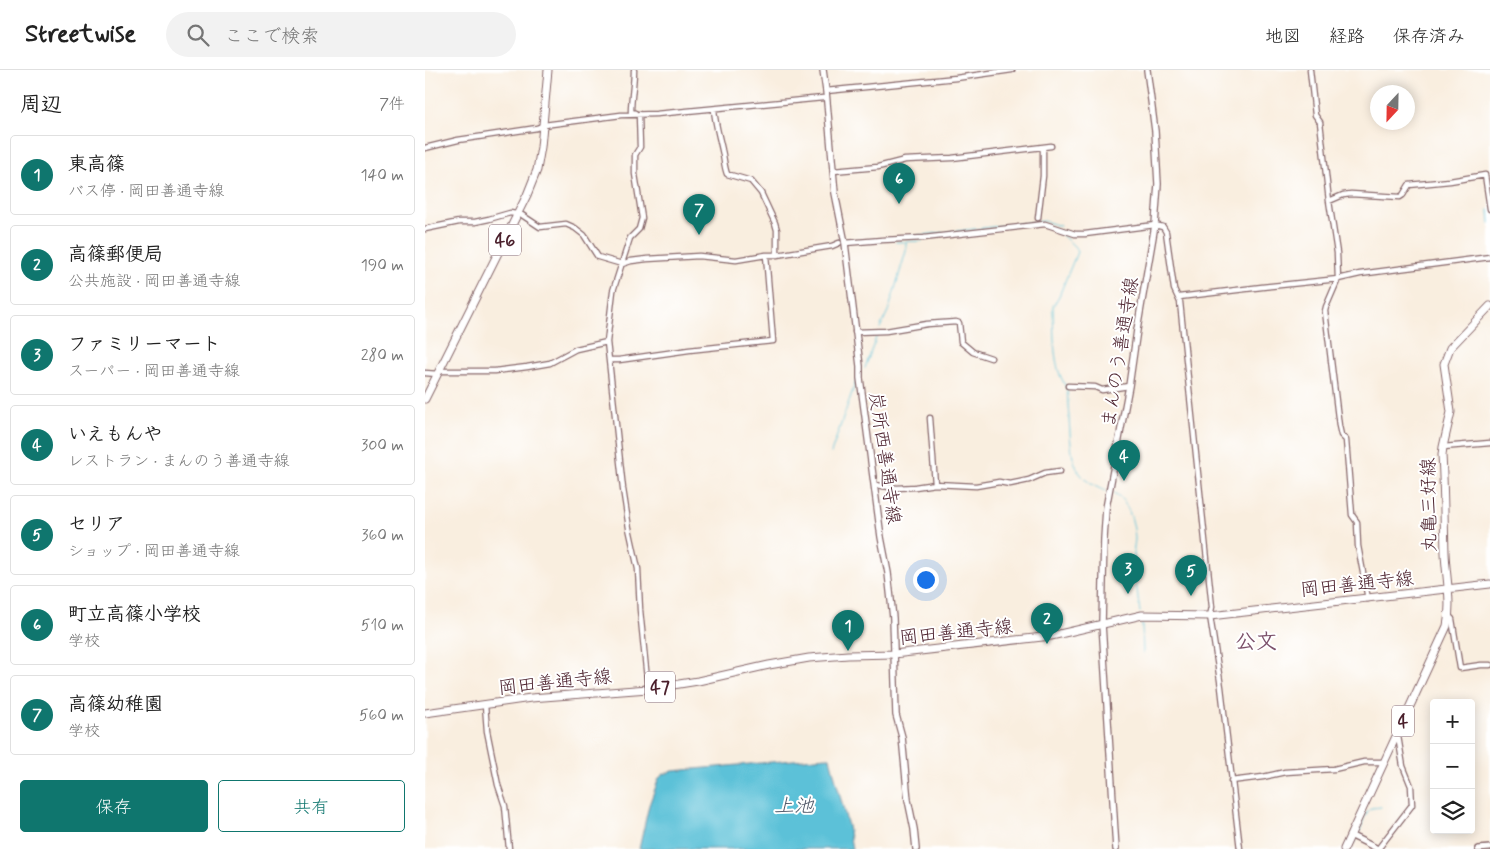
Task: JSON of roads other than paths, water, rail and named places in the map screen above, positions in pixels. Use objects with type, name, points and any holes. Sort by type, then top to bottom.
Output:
[{"type":"main road","name":"46","points":[[425,399],[518,214],[537,170],[544,125],[548,70]]},
{"type":"main road","name":"炭所西善通寺線","points":[[823,70],[835,194],[860,366],[881,537],[888,574],[893,618],[896,714],[902,737],[908,800],[916,849]]},
{"type":"main road","name":"まんのう善通寺線","points":[[1116,849],[1103,624],[1103,566],[1106,508],[1129,386],[1155,225],[1158,184],[1155,131],[1147,70]]},
{"type":"main road","name":"丸亀三好線","points":[[1344,849],[1352,836],[1441,640],[1449,616],[1445,553],[1443,447],[1451,412],[1444,364],[1450,348],[1490,306]]},
{"type":"main road","name":"岡田善通寺線","points":[[425,713],[531,698],[648,689],[699,681],[809,658],[894,654],[1051,636],[1142,616],[1210,616],[1490,584]]},
{"type":"street","points":[[634,70],[631,112],[639,114]]},
{"type":"street","points":[[826,91],[956,78],[1011,70]]},
{"type":"street","points":[[1310,70],[1315,115],[1320,122],[1337,253],[1338,280],[1325,311],[1339,426],[1341,436],[1346,440],[1352,515],[1357,522],[1358,546],[1368,598]]},
{"type":"street","points":[[425,148],[458,140],[537,128],[544,125],[613,116],[656,114],[823,98]]},
{"type":"street","points":[[714,109],[727,174],[751,181],[761,193],[775,223],[777,255]]},
{"type":"street","points":[[639,114],[640,147],[635,155],[635,164],[642,218],[639,229],[630,238],[613,291],[607,342],[623,489],[638,569],[648,689]]},
{"type":"street","points":[[833,171],[878,167],[905,160],[952,158],[1051,146]]},
{"type":"street","points":[[1038,218],[1043,176],[1043,147]]},
{"type":"street","points":[[1329,201],[1343,194],[1400,197],[1409,185],[1485,175],[1490,209]]},
{"type":"street","points":[[425,229],[459,222],[489,220],[510,212],[522,215],[540,227],[566,224],[575,228],[584,234],[598,257],[622,264],[631,261],[699,256],[736,260],[777,255],[842,243],[924,238],[1039,224],[1053,226],[1075,234],[1155,225],[1163,227],[1166,232],[1174,289],[1179,297],[1212,607],[1210,616],[1221,687],[1239,849]]},
{"type":"street","points":[[609,360],[773,341],[766,255]]},
{"type":"street","points":[[1179,297],[1338,280],[1360,274],[1490,257]]},
{"type":"street","points":[[855,332],[886,331],[927,324],[956,322],[959,323],[961,342],[973,352],[991,358]]},
{"type":"street","points":[[425,373],[495,371],[527,367],[550,363],[576,349],[607,342]]},
{"type":"street","points":[[1067,386],[1095,387],[1102,390],[1129,386]]},
{"type":"street","points":[[930,418],[935,484]]},
{"type":"street","points":[[1443,447],[1490,442]]},
{"type":"street","points":[[875,485],[897,488],[935,484],[965,486],[999,482],[1010,484],[1029,480],[1045,473],[1060,471]]},
{"type":"street","points":[[1449,616],[1452,619],[1461,668],[1490,665]]},
{"type":"street","points":[[485,705],[487,731],[497,785],[505,806],[509,849]]},
{"type":"street","points":[[1352,836],[1378,849],[1412,805],[1411,786],[1403,766],[1397,734]]},
{"type":"street","points":[[1231,781],[1285,772],[1334,769],[1364,762],[1384,762]]},
{"type":"street","points":[[1478,849],[1490,848]]},
{"type":"water","name":"上池","points":[[830,758],[848,826],[852,849],[639,849],[649,805],[659,778],[664,774],[673,771]]},
{"type":"waterway","points":[[1489,210],[1490,223]]},
{"type":"waterway","points":[[914,236],[1044,221],[1060,226]]},
{"type":"waterway","points":[[1060,233],[1075,247],[1077,252],[1053,306],[1055,352],[1060,375],[1067,390],[1072,453],[1077,469],[1082,475],[1096,487],[1106,491]]},
{"type":"waterway","points":[[880,328],[889,309],[906,251],[906,241]]},
{"type":"waterway","points":[[896,242],[922,241]]},
{"type":"waterway","points":[[865,368],[877,335]]},
{"type":"waterway","points":[[831,453],[857,378]]},
{"type":"waterway","points":[[1114,493],[1127,506],[1133,525],[1140,612]]},
{"type":"waterway","points":[[1142,624],[1143,653]]},
{"type":"waterway","points":[[1357,835],[1364,818],[1371,808],[1381,807]]},
{"type":"waterway","points":[[1350,849],[1356,839]]},
{"type":"place","name":"町立高篠小学校","points":[[899,204]]},
{"type":"place","name":"高篠幼稚園","points":[[699,235]]},
{"type":"place","name":"いえもんや","points":[[1124,481]]},
{"type":"place","name":"ファミリーマート","points":[[1128,594]]},
{"type":"place","name":"セリア","points":[[1191,596]]},
{"type":"place","name":"高篠郵便局","points":[[1047,644]]},
{"type":"place","name":"東高篠","points":[[848,651]]},
{"type":"district","name":"公文","points":[[1256,641]]}]
